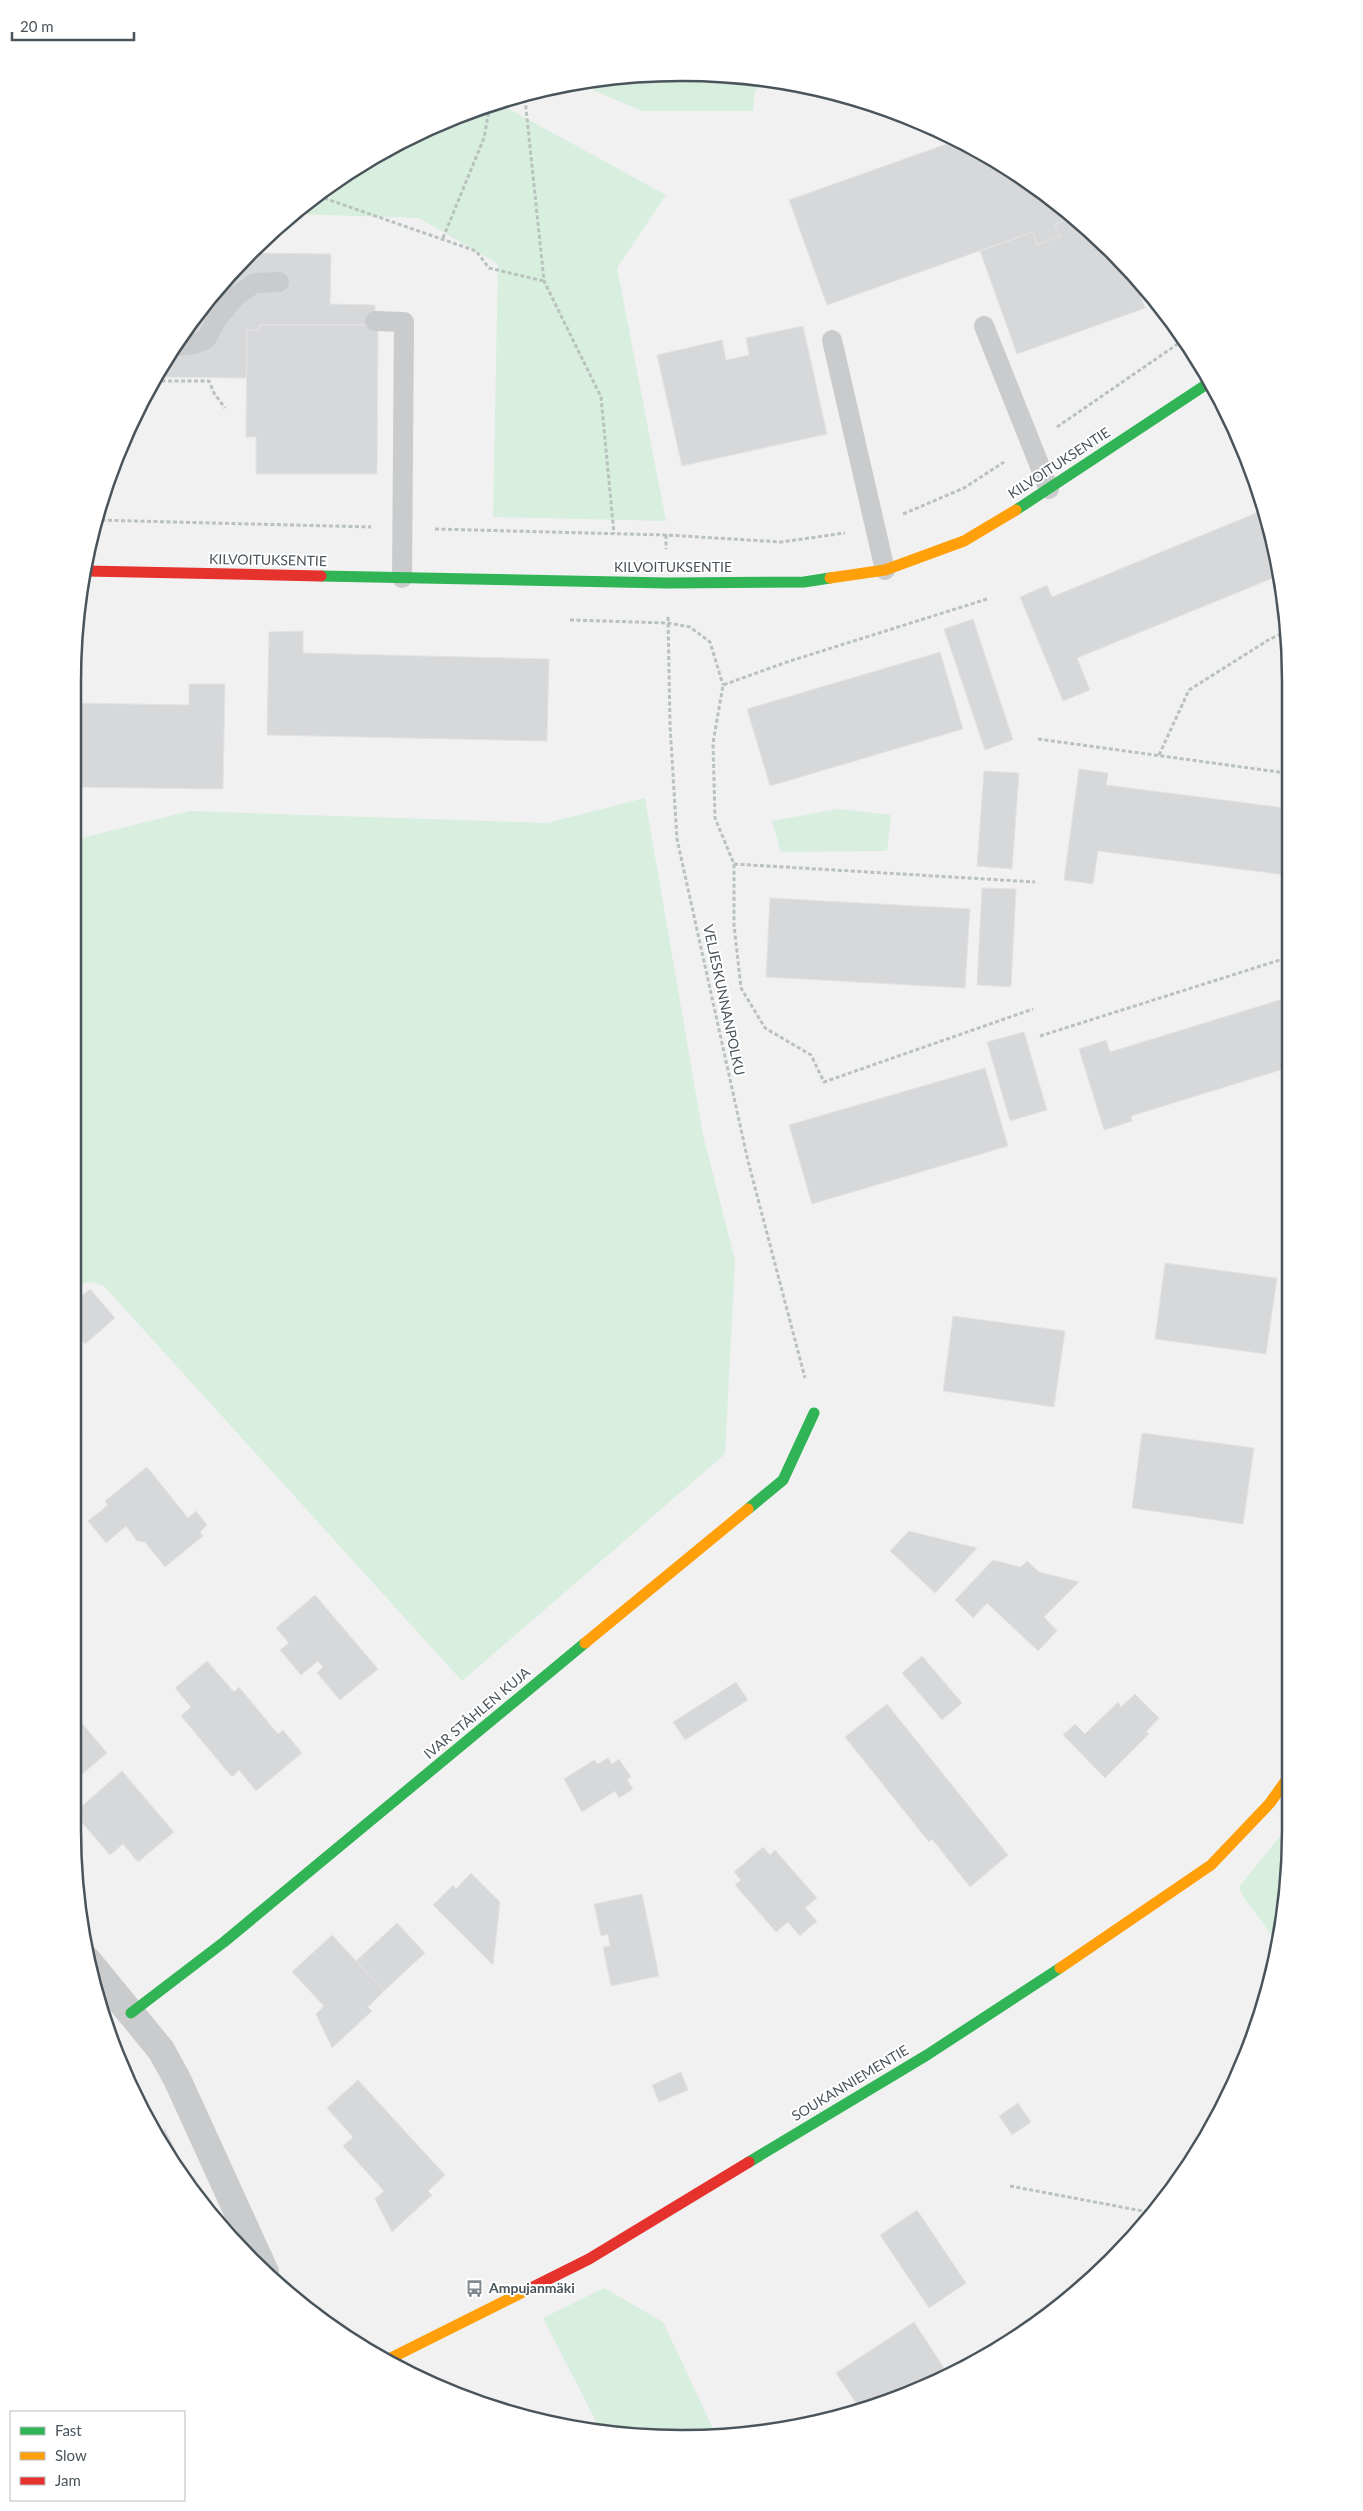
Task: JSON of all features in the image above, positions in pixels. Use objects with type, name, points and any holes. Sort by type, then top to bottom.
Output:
[{"type":"street","name":"KILVOITUKSENTIE","points":[[92,571],[667,583],[804,582],[885,570],[964,541],[1050,489],[1204,386]]},
{"type":"street","name":"IVAR STÅHLEN KUJA","points":[[131,2013],[224,1942],[783,1480],[814,1413]]},
{"type":"street","name":"SOUKANNIEMENTIE","points":[[394,2356],[589,2259],[927,2054],[1136,1918],[1211,1865],[1270,1803],[1282,1786]]},
{"type":"street","points":[[104,1991],[131,2013],[161,2050],[177,2079],[257,2254]]},
{"type":"lane","points":[[184,345],[194,344],[206,339],[217,319],[236,296],[255,283],[279,282]]},
{"type":"lane","points":[[375,321],[404,322],[402,578]]},
{"type":"lane","points":[[984,326],[1050,489]]},
{"type":"lane","points":[[832,340],[885,570]]},
{"type":"path","points":[[525,102],[544,281],[601,397],[614,534]]},
{"type":"path","points":[[443,238],[484,138],[488,113]]},
{"type":"path","points":[[325,198],[476,251],[489,268],[544,281]]},
{"type":"path","points":[[104,520],[614,534],[780,542],[831,536],[875,526],[964,488],[1032,444],[1178,344]]},
{"type":"path","points":[[163,380],[209,380],[214,393],[225,408]]},
{"type":"path","name":"VELJESKUNNANPOLKU","points":[[667,583],[670,725],[678,839],[748,1162],[814,1413]]},
{"type":"path","points":[[723,685],[787,662],[987,599]]},
{"type":"path","points":[[570,620],[668,623],[690,626],[710,642],[723,685],[713,743],[716,818],[734,864],[734,925],[741,988],[765,1028],[811,1055],[824,1082],[1032,1008]]},
{"type":"path","points":[[1159,756],[1189,690],[1279,635]]},
{"type":"path","points":[[1038,739],[1282,772]]},
{"type":"path","points":[[734,864],[1034,882]]},
{"type":"path","points":[[1040,1036],[1282,959]]},
{"type":"path","points":[[1010,2186],[1144,2211]]},
{"type":"green space","points":[[682,81],[762,86],[755,90],[753,111],[642,111],[593,90],[595,87],[603,86]]},
{"type":"green space","points":[[507,108],[666,195],[617,268],[666,521],[493,517],[498,264],[419,218],[305,214],[348,182],[416,143],[452,127]]},
{"type":"green space","points":[[645,798],[703,1135],[735,1260],[725,1454],[462,1681],[104,1286],[91,1282],[81,1284],[81,838],[190,811],[547,823]]},
{"type":"green space","points":[[838,809],[891,815],[887,851],[781,852],[772,821]]},
{"type":"green space","points":[[1282,1834],[1277,1908],[1272,1935],[1244,1898],[1239,1887]]},
{"type":"green space","points":[[604,2288],[663,2322],[713,2428],[682,2430],[597,2424],[543,2318]]},
{"type":"building","points":[[948,144],[1015,182],[1065,220],[1055,224],[1060,236],[1037,245],[1033,232],[827,305],[789,200]]},
{"type":"building","points":[[1065,220],[1106,257],[1140,294],[1145,308],[1017,354],[980,251],[1033,232],[1037,245],[1060,236],[1055,224]]},
{"type":"building","points":[[261,253],[331,254],[330,304],[375,305],[375,321],[378,325],[260,325],[260,330],[247,330],[246,378],[164,377],[205,316]]},
{"type":"building","points":[[260,325],[378,325],[377,474],[256,474],[256,437],[246,437],[247,330],[260,330]]},
{"type":"building","points":[[803,326],[827,434],[682,466],[657,355],[722,340],[726,360],[749,355],[746,338]]},
{"type":"building","points":[[1257,513],[1273,578],[1077,658],[1090,690],[1063,701],[1020,597],[1047,585],[1052,597]]},
{"type":"building","points":[[973,619],[1013,740],[985,750],[944,629]]},
{"type":"building","points":[[303,631],[303,653],[549,659],[547,741],[267,735],[269,632]]},
{"type":"building","points":[[940,652],[963,729],[770,786],[747,709]]},
{"type":"building","points":[[189,684],[225,684],[223,789],[81,787],[81,703],[189,705]]},
{"type":"building","points":[[1079,769],[1108,773],[1106,785],[1282,807],[1282,874],[1098,851],[1093,884],[1064,880]]},
{"type":"building","points":[[984,771],[1019,773],[1012,869],[977,866]]},
{"type":"building","points":[[982,888],[1016,889],[1011,987],[977,985]]},
{"type":"building","points":[[770,898],[970,909],[965,988],[766,977]]},
{"type":"building","points":[[1282,999],[1282,1070],[1131,1116],[1132,1121],[1104,1130],[1079,1049],[1106,1040],[1110,1052]]},
{"type":"building","points":[[1024,1032],[1047,1110],[1010,1121],[987,1042]]},
{"type":"building","points":[[985,1068],[1008,1146],[812,1204],[789,1125]]},
{"type":"building","points":[[1165,1263],[1277,1278],[1266,1354],[1155,1339]]},
{"type":"building","points":[[90,1289],[115,1318],[85,1344],[81,1339],[81,1297]]},
{"type":"building","points":[[953,1316],[1065,1331],[1054,1407],[943,1391]]},
{"type":"building","points":[[1142,1433],[1254,1448],[1243,1524],[1132,1508]]},
{"type":"building","points":[[147,1467],[188,1518],[196,1511],[207,1525],[200,1532],[203,1536],[165,1567],[145,1542],[137,1541],[126,1526],[106,1543],[88,1521],[108,1505],[105,1501]]},
{"type":"building","points":[[909,1531],[977,1548],[935,1593],[890,1551]]},
{"type":"building","points":[[993,1560],[1021,1567],[1027,1561],[1039,1572],[1079,1582],[1044,1617],[1057,1631],[1038,1651],[987,1603],[973,1618],[955,1600]]},
{"type":"building","points":[[315,1595],[378,1669],[340,1700],[317,1673],[323,1667],[318,1661],[301,1675],[280,1650],[289,1643],[276,1628]]},
{"type":"building","points":[[922,1656],[962,1703],[942,1720],[902,1673]]},
{"type":"building","points":[[207,1661],[234,1692],[239,1687],[278,1734],[283,1730],[302,1753],[256,1791],[239,1770],[232,1777],[181,1716],[191,1707],[175,1688]]},
{"type":"building","points":[[736,1682],[748,1700],[685,1740],[673,1722]]},
{"type":"building","points":[[1135,1694],[1159,1718],[1146,1732],[1149,1734],[1105,1778],[1063,1735],[1075,1724],[1085,1734],[1118,1702],[1121,1707]]},
{"type":"building","points":[[887,1704],[1008,1855],[970,1887],[932,1839],[929,1842],[845,1737]]},
{"type":"building","points":[[81,1722],[107,1753],[81,1775]]},
{"type":"building","points":[[608,1758],[612,1764],[619,1759],[631,1777],[627,1779],[633,1789],[619,1798],[615,1791],[582,1812],[564,1779],[594,1760],[598,1764]]},
{"type":"building","points":[[122,1771],[174,1832],[138,1862],[123,1844],[110,1855],[81,1821],[81,1807]]},
{"type":"building","points":[[763,1847],[770,1855],[775,1850],[817,1898],[805,1908],[817,1921],[800,1936],[788,1922],[776,1932],[735,1885],[741,1880],[734,1872]]},
{"type":"building","points":[[471,1873],[500,1902],[493,1965],[433,1905],[453,1885],[456,1889]]},
{"type":"building","points":[[642,1894],[659,1976],[611,1986],[603,1947],[610,1946],[608,1934],[601,1936],[594,1904]]},
{"type":"building","points":[[397,1923],[425,1953],[384,1991],[356,1961]]},
{"type":"building","points":[[332,1935],[384,1991],[368,2007],[372,2011],[332,2048],[316,2014],[324,2006],[292,1972]]},
{"type":"building","points":[[681,2072],[688,2090],[659,2102],[652,2085]]},
{"type":"building","points":[[358,2080],[445,2175],[428,2191],[432,2195],[392,2232],[375,2199],[384,2191],[343,2146],[353,2137],[327,2108]]},
{"type":"building","points":[[1018,2103],[1031,2122],[1012,2135],[999,2116]]},
{"type":"building","points":[[165,2129],[180,2159],[162,2130]]},
{"type":"building","points":[[917,2210],[966,2283],[929,2308],[880,2235]]},
{"type":"building","points":[[914,2322],[944,2368],[911,2384],[856,2403],[836,2373]]},
{"type":"traffic: fast","points":[[1016,510],[1204,386]]},
{"type":"traffic: fast","points":[[321,576],[667,583],[804,582],[830,578]]},
{"type":"traffic: fast","points":[[748,1509],[783,1480],[814,1413]]},
{"type":"traffic: fast","points":[[131,2013],[224,1942],[585,1643]]},
{"type":"traffic: fast","points":[[749,2162],[927,2055],[1060,1968]]},
{"type":"traffic: slow","points":[[830,578],[885,570],[964,541],[1016,510]]},
{"type":"traffic: slow","points":[[585,1643],[748,1509]]},
{"type":"traffic: slow","points":[[1060,1968],[1211,1865],[1270,1803],[1282,1786]]},
{"type":"traffic: slow","points":[[394,2356],[529,2289]]},
{"type":"traffic: jam","points":[[92,571],[321,576]]},
{"type":"traffic: jam","points":[[529,2289],[589,2259],[749,2162]]},
{"type":"place","name":"Ampujanmäki","points":[[475,2288]]}]
